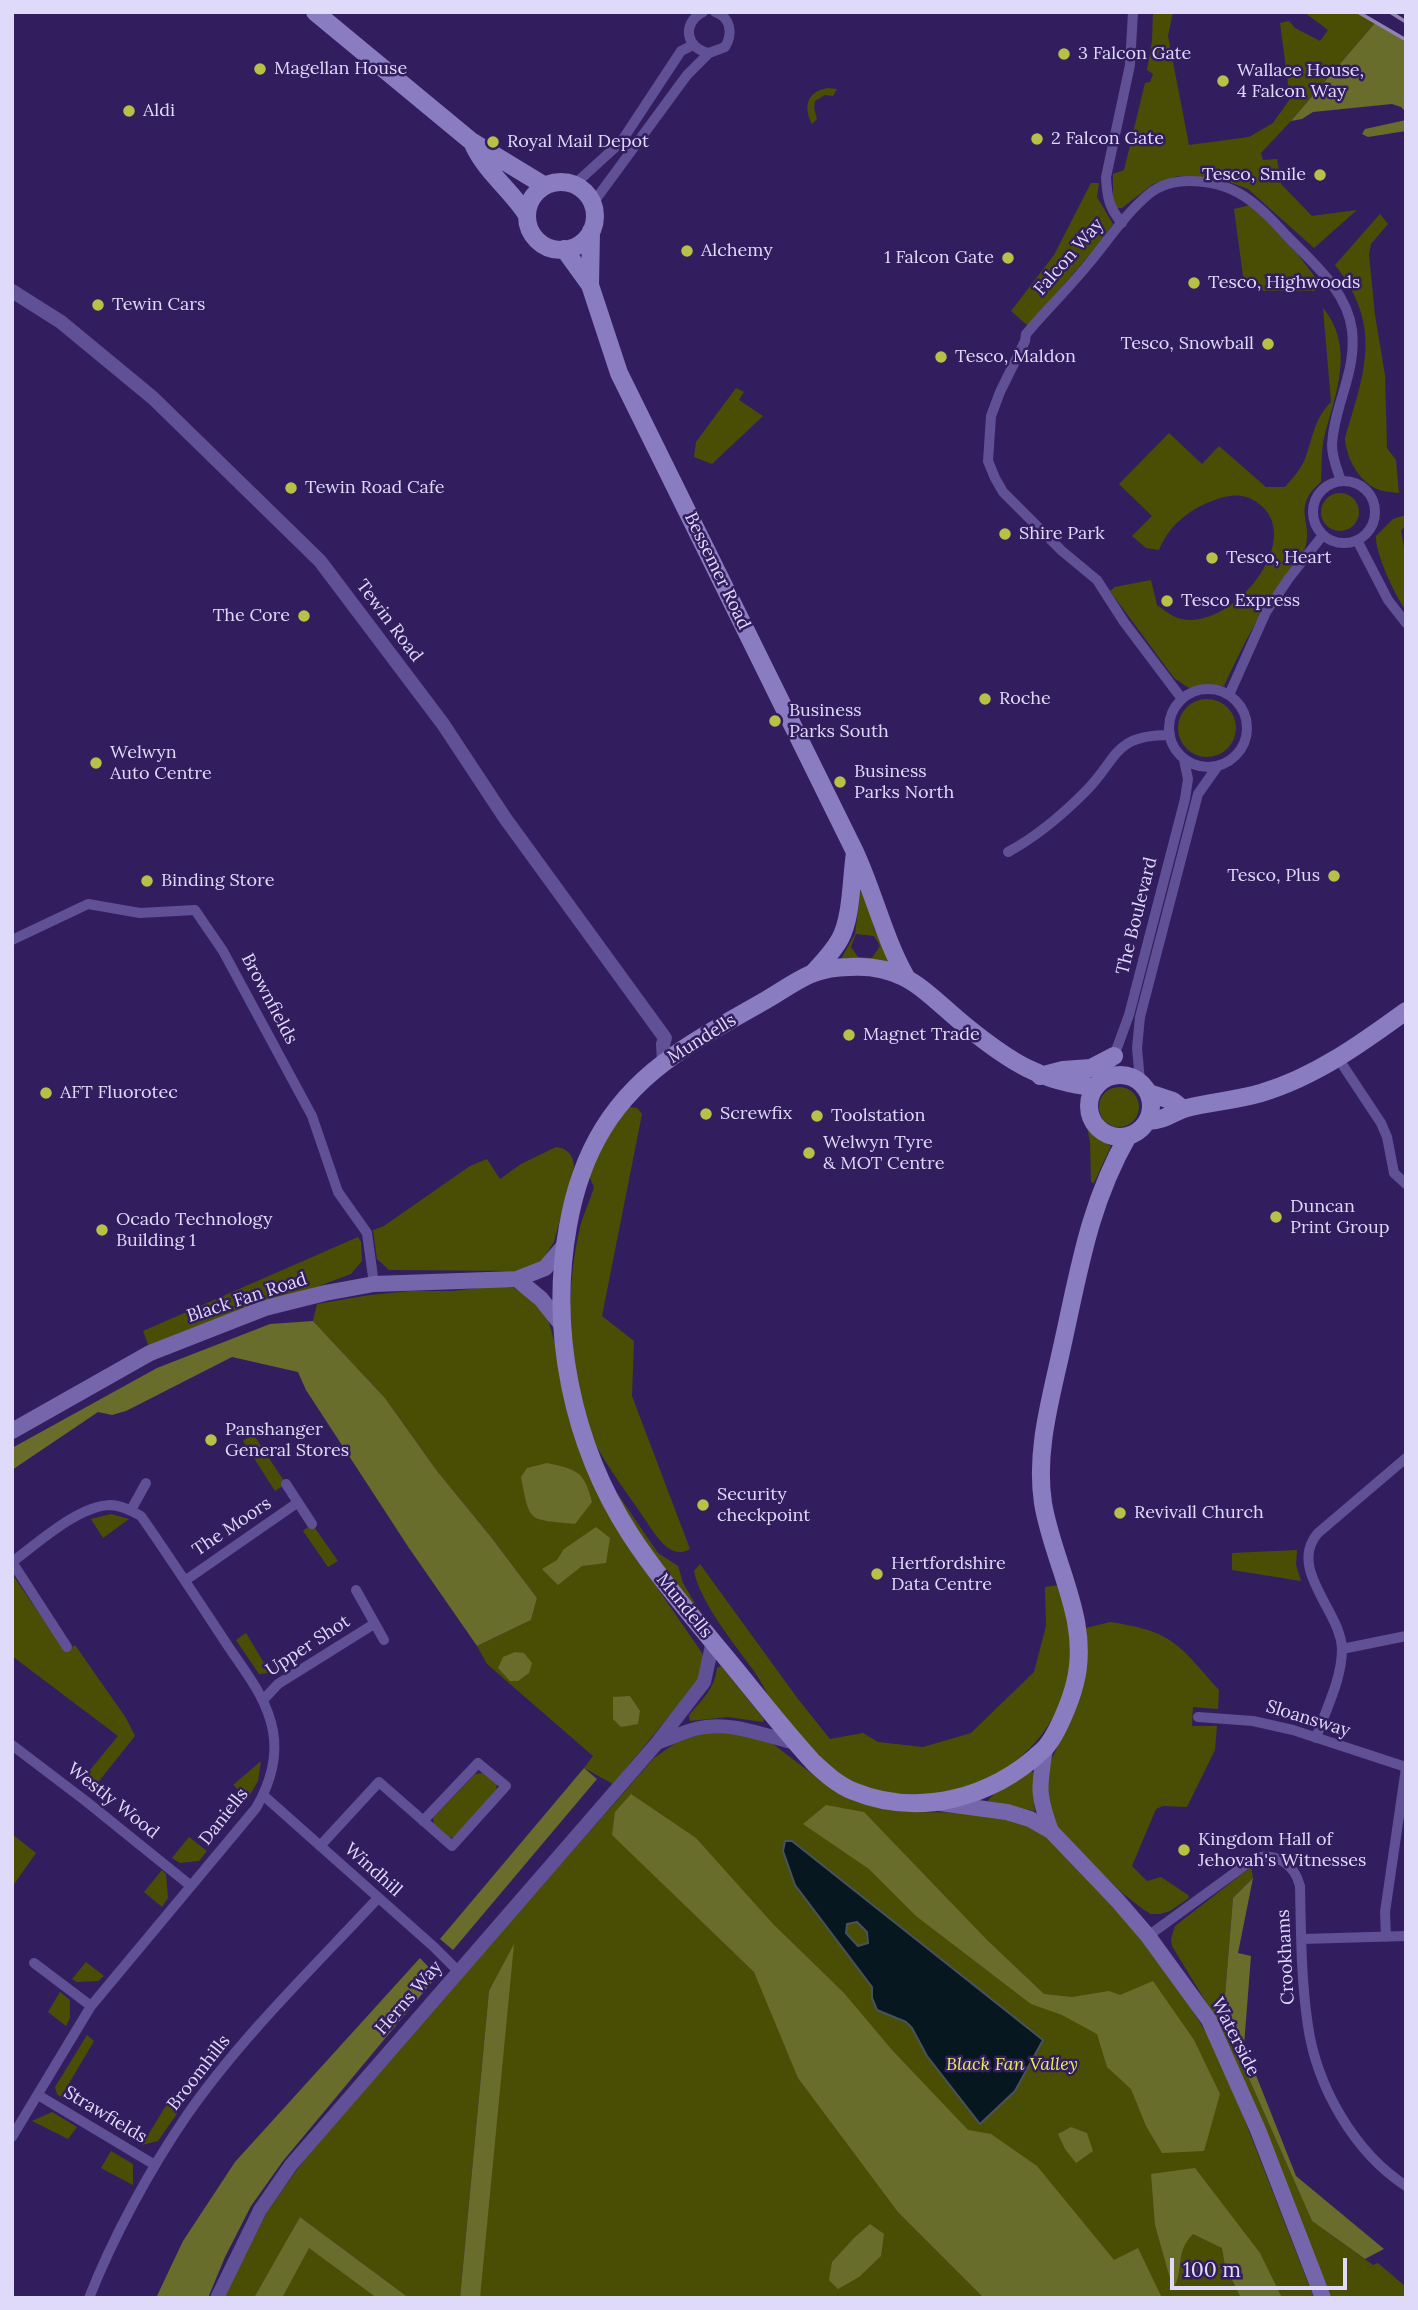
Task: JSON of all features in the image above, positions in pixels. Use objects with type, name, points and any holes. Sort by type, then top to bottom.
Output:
[{"type":"main road","points":[[315,12],[471,141],[545,186]]},
{"type":"main road","points":[[471,141],[478,156],[515,197],[527,215],[532,233],[545,245],[564,249],[581,243],[592,231],[595,218],[590,196],[575,184],[559,181],[545,186],[530,201],[527,215]]},
{"type":"main road","name":"Bessemer Road","points":[[590,285],[592,231]]},
{"type":"main road","name":"Bessemer Road","points":[[564,249],[590,285],[619,373],[855,852],[906,977]]},
{"type":"main road","points":[[812,974],[834,949],[844,930],[848,917],[855,852]]},
{"type":"main road","name":"Mundells","points":[[1100,1083],[1059,1083],[1040,1076],[990,1045],[923,988],[906,977],[875,968],[851,966],[812,974],[692,1042],[664,1062],[630,1093],[603,1127],[580,1174],[564,1246],[561,1324],[564,1354],[579,1423],[600,1479],[636,1542],[675,1596],[796,1743],[824,1772],[851,1790],[900,1803],[937,1802],[989,1788],[1045,1749],[1075,1685],[1079,1655],[1075,1618],[1067,1583],[1047,1523],[1041,1456],[1047,1416],[1090,1222],[1110,1166],[1128,1136]]},
{"type":"main road","points":[[1147,1121],[1172,1116],[1183,1109],[1262,1093],[1312,1072],[1338,1058],[1406,1011]]},
{"type":"main road","points":[[1040,1076],[1063,1070],[1091,1068],[1114,1056]]},
{"type":"main road","points":[[1145,1087],[1152,1105],[1143,1129],[1115,1138],[1094,1124],[1089,1108],[1100,1083],[1124,1074],[1183,1109]]},
{"type":"main road","name":"Black Fan Road","points":[[12,1431],[150,1353],[265,1308],[374,1284],[517,1279],[545,1268],[564,1246]]},
{"type":"main road","points":[[517,1279],[541,1299],[561,1324]]},
{"type":"main road","name":"Waterside","points":[[1045,1749],[1039,1786],[1043,1810],[1051,1831]]},
{"type":"main road","name":"Waterside","points":[[937,1802],[1007,1812],[1051,1831],[1148,1936],[1209,2020],[1258,2130],[1323,2298]]},
{"type":"street","points":[[703,12],[692,20],[688,32],[692,45],[709,53],[719,51],[727,43],[730,34],[730,26],[720,13]]},
{"type":"street","points":[[1122,223],[1111,210],[1106,177],[1130,65],[1133,12]]},
{"type":"street","points":[[575,184],[621,142],[681,51],[692,45]]},
{"type":"street","points":[[593,203],[687,75],[709,53]]},
{"type":"street","name":"Falcon Way","points":[[1182,699],[1124,622],[1097,580],[1062,551],[1003,492],[988,461],[991,416],[1026,334],[1151,192],[1167,184],[1182,181],[1209,181],[1237,190],[1255,203],[1338,292],[1347,309],[1353,354],[1349,378],[1335,422],[1332,447],[1341,481]]},
{"type":"street","name":"Tewin Road","points":[[12,291],[61,322],[153,398],[320,561],[443,724],[505,818],[665,1038]]},
{"type":"street","points":[[1341,481],[1360,485],[1373,500],[1374,519],[1365,535],[1357,540],[1339,543],[1323,535],[1313,517],[1313,507],[1323,489],[1331,483],[1341,481]]},
{"type":"street","points":[[1229,695],[1266,612],[1323,535]]},
{"type":"street","points":[[1357,540],[1388,600],[1406,623]]},
{"type":"street","points":[[1200,690],[1220,691],[1229,695],[1243,712],[1247,733],[1244,745],[1237,755],[1217,767],[1205,768],[1184,760],[1176,752],[1170,735],[1170,719],[1182,699],[1200,690]]},
{"type":"street","points":[[1008,852],[1025,843],[1084,793],[1115,752],[1131,741],[1148,735],[1170,735]]},
{"type":"street","name":"The Boulevard","points":[[1100,1083],[1114,1056],[1129,1015],[1185,799],[1188,779],[1184,760]]},
{"type":"street","name":"The Boulevard","points":[[1145,1087],[1137,1048],[1140,1017],[1198,794],[1217,767]]},
{"type":"street","name":"Brownfields","points":[[12,940],[88,904],[140,913],[195,909],[223,951],[312,1116],[338,1192],[367,1233],[374,1284]]},
{"type":"street","points":[[664,1062],[665,1038],[692,1042]]},
{"type":"street","points":[[1338,1058],[1381,1123],[1387,1137],[1394,1173],[1406,1183]]},
{"type":"street","points":[[1316,1738],[1339,1674],[1342,1649],[1336,1626],[1312,1574],[1309,1563],[1310,1546],[1318,1533],[1406,1458]]},
{"type":"street","points":[[67,1647],[12,1562],[90,1508],[112,1505],[131,1510],[146,1483]]},
{"type":"street","points":[[286,1484],[312,1524]]},
{"type":"street","name":"The Moors","points":[[186,1580],[298,1503]]},
{"type":"street","name":"Daniells","points":[[12,2137],[91,2006],[256,1808],[271,1775],[275,1745],[264,1699],[141,1516],[131,1510]]},
{"type":"street","points":[[356,1590],[384,1640]]},
{"type":"street","name":"Upper Shot","points":[[264,1699],[278,1684],[374,1624]]},
{"type":"street","points":[[1342,1649],[1406,1636]]},
{"type":"street","name":"Herns Way","points":[[217,2298],[260,2210],[291,2165],[657,1743],[704,1682],[713,1641]]},
{"type":"street","name":"Sloansway","points":[[1198,1717],[1253,1721],[1316,1738],[1406,1768]]},
{"type":"street","name":"Herns Way","points":[[657,1743],[697,1728],[713,1726],[734,1727],[796,1743]]},
{"type":"street","name":"Westly Wood","points":[[12,1745],[191,1886]]},
{"type":"street","points":[[320,1846],[379,1782],[423,1821],[452,1846],[506,1786],[478,1763],[423,1821]]},
{"type":"street","points":[[1385,1937],[1385,1912],[1406,1768]]},
{"type":"street","name":"Windhill","points":[[263,1795],[457,1971]]},
{"type":"street","name":"Crookhams","points":[[1148,1936],[1255,1857],[1268,1856],[1282,1861],[1298,1878],[1308,2028],[1326,2083],[1341,2114],[1369,2157],[1406,2186]]},
{"type":"street","name":"Broomhills","points":[[89,2298],[99,2272],[155,2165],[188,2114],[257,2029],[378,1898]]},
{"type":"street","points":[[1302,1939],[1406,1936]]},
{"type":"street","points":[[34,1963],[91,2006]]},
{"type":"street","name":"Strawfields","points":[[38,2095],[155,2165]]},
{"type":"green space","points":[[1153,12],[1173,12],[1168,36],[1189,145],[1249,137],[1273,123],[1290,99],[1280,23],[1289,21],[1295,28],[1320,41],[1328,30],[1304,12],[1360,12],[1375,23],[1261,153],[1263,160],[1277,159],[1281,184],[1312,216],[1357,210],[1314,248],[1248,189],[1221,179],[1178,176],[1153,184],[1122,208],[1117,208],[1113,199],[1113,174],[1124,170],[1145,83],[1150,82],[1153,74],[1147,70]]},
{"type":"green space","points":[[1375,23],[1406,42],[1406,112],[1392,104],[1313,112],[1302,119],[1291,121]]},
{"type":"green space","points":[[828,88],[837,89],[833,96],[825,95],[815,101],[817,119],[812,124],[808,112],[811,96]]},
{"type":"green space","points":[[1406,120],[1406,131],[1368,137],[1362,134],[1365,129]]},
{"type":"green space","points":[[1091,183],[1099,183],[1097,197],[1113,224],[1028,326],[1011,311],[1054,255]]},
{"type":"green space","points":[[1250,205],[1297,253],[1321,285],[1315,291],[1264,291],[1243,276],[1234,209]]},
{"type":"green space","points":[[1380,214],[1388,224],[1371,244],[1369,255],[1385,375],[1387,448],[1396,460],[1399,493],[1379,490],[1364,480],[1351,460],[1345,438],[1363,370],[1365,329],[1360,308],[1335,265]]},
{"type":"green space","points":[[1323,308],[1339,339],[1340,372],[1323,443],[1321,482],[1307,500],[1305,508],[1307,541],[1304,551],[1298,564],[1263,610],[1224,686],[1189,688],[1174,678],[1110,591],[1115,587],[1151,580],[1157,605],[1175,617],[1196,620],[1217,613],[1238,600],[1255,581],[1268,560],[1274,539],[1271,519],[1258,503],[1252,500],[1241,496],[1224,497],[1187,514],[1168,533],[1159,550],[1146,548],[1132,536],[1152,516],[1119,484],[1169,433],[1202,464],[1219,446],[1266,487],[1285,487],[1303,463],[1317,422],[1331,402]]},
{"type":"green space","points":[[736,388],[744,392],[739,400],[763,416],[712,464],[694,457],[696,442]]},
{"type":"green space","points":[[1340,493],[1353,499],[1359,512],[1353,525],[1340,531],[1327,525],[1321,512],[1327,499]]},
{"type":"green space","points":[[1406,515],[1406,524],[1401,531],[1406,558],[1406,610],[1386,574],[1376,536],[1393,519]]},
{"type":"green space","points":[[1207,699],[1223,704],[1231,712],[1236,728],[1231,744],[1223,752],[1207,757],[1191,752],[1183,744],[1178,728],[1183,712],[1191,704]]},
{"type":"green space","points":[[863,887],[874,928],[890,963],[841,959],[855,934]],"holes":[[[856,934],[874,936],[880,946],[872,958],[858,957],[851,947]]]},
{"type":"green space","points":[[1119,1087],[1133,1093],[1139,1107],[1133,1121],[1119,1127],[1105,1121],[1099,1107],[1105,1093]]},
{"type":"green space","points":[[629,1107],[637,1108],[642,1114],[602,1316],[634,1341],[632,1396],[690,1549],[683,1552],[670,1549],[659,1539],[594,1441],[579,1388],[572,1344],[572,1277],[580,1226],[594,1187],[589,1176],[598,1150]]},
{"type":"green space","points":[[1087,1127],[1111,1146],[1094,1183],[1091,1182]]},
{"type":"green space","points":[[556,1147],[569,1153],[574,1166],[554,1242],[540,1264],[524,1271],[389,1270],[377,1259],[373,1230],[384,1226],[470,1166],[487,1159],[500,1179],[521,1164]]},
{"type":"green space","points":[[358,1237],[361,1242],[362,1261],[351,1274],[150,1349],[143,1331]]},
{"type":"green space","points":[[498,1286],[514,1288],[546,1312],[568,1410],[634,1554],[702,1653],[705,1663],[703,1675],[613,1784],[584,1768],[593,1756],[487,1664],[477,1646],[531,1620],[537,1598],[437,1471],[385,1398],[313,1321],[317,1304],[370,1295]]},
{"type":"green space","points":[[313,1321],[385,1398],[437,1471],[537,1598],[531,1620],[477,1646],[409,1548],[306,1390],[298,1372],[232,1357],[126,1411],[112,1415],[98,1412],[12,1470],[12,1448],[157,1368],[270,1324]]},
{"type":"green space","points":[[253,1434],[286,1484],[275,1491],[243,1441]]},
{"type":"green space","points":[[547,1463],[578,1473],[586,1483],[592,1502],[575,1524],[540,1519],[530,1511],[521,1477],[527,1468]]},
{"type":"green space","points":[[617,1493],[658,1553],[678,1566],[683,1583],[700,1612],[698,1613],[654,1557],[616,1496]]},
{"type":"green space","points":[[111,1514],[129,1519],[103,1538],[91,1519]]},
{"type":"green space","points":[[312,1524],[338,1561],[328,1567],[303,1531]]},
{"type":"green space","points":[[596,1527],[610,1538],[606,1563],[582,1566],[558,1585],[542,1569],[557,1560],[564,1549]]},
{"type":"green space","points":[[1297,1550],[1296,1565],[1301,1581],[1232,1570],[1232,1553]]},
{"type":"green space","points":[[700,1564],[830,1739],[863,1733],[878,1742],[923,1747],[971,1733],[1034,1672],[1046,1626],[1045,1587],[1060,1585],[1072,1643],[1071,1663],[1061,1701],[1053,1718],[1031,1748],[1001,1772],[966,1790],[949,1794],[908,1795],[860,1785],[841,1775],[821,1759],[778,1712],[703,1596],[694,1571]]},
{"type":"green space","points":[[12,1574],[66,1652],[75,1645],[126,1718],[135,1736],[92,1790],[81,1781],[118,1736],[12,1656]]},
{"type":"green space","points":[[1110,1622],[1148,1630],[1173,1642],[1219,1690],[1218,1709],[1193,1707],[1192,1726],[1217,1726],[1215,1750],[1187,1807],[1163,1806],[1156,1809],[1132,1866],[1147,1881],[1161,1877],[1188,1895],[1189,1898],[1170,1911],[1160,1914],[1151,1914],[1121,1892],[1061,1832],[1050,1816],[1045,1773],[1061,1739],[1087,1654],[1086,1628]]},
{"type":"green space","points":[[246,1633],[270,1673],[259,1674],[236,1640]]},
{"type":"green space","points":[[515,1652],[524,1653],[532,1663],[529,1673],[518,1681],[510,1681],[498,1668],[503,1657]]},
{"type":"green space","points":[[721,1666],[764,1719],[763,1722],[728,1717],[690,1721],[689,1715],[707,1693],[714,1682],[717,1668]]},
{"type":"green space","points":[[630,1696],[640,1711],[638,1724],[621,1727],[613,1719],[613,1697]]},
{"type":"green space","name":"Black Fan Valley","points":[[714,1730],[769,1741],[836,1792],[859,1802],[909,1812],[991,1813],[1018,1819],[1047,1837],[1127,1920],[1182,1994],[1209,2037],[1235,2095],[1314,2298],[476,2298],[489,1991],[460,2298],[409,2298],[300,2217],[291,2233],[381,2298],[224,2298],[267,2212],[299,2167],[351,2104],[654,1758],[677,1742]]},
{"type":"green space","points":[[261,1761],[258,1781],[248,1798],[233,1785]]},
{"type":"green space","points":[[584,1768],[597,1779],[453,1950],[440,1939]]},
{"type":"green space","points":[[1029,1771],[1034,1773],[1035,1811],[988,1801],[995,1794]]},
{"type":"green space","points":[[483,1773],[497,1784],[496,1791],[456,1837],[448,1838],[434,1825],[433,1818],[475,1774]]},
{"type":"green space","points":[[631,1794],[696,1838],[773,1924],[844,1993],[892,2050],[968,2130],[991,2134],[1037,2166],[1114,2260],[1138,2248],[1162,2298],[984,2298],[898,2212],[798,2078],[754,1972],[612,1835],[615,1812]]},
{"type":"green space","points":[[826,1805],[864,1812],[987,1940],[1044,1994],[1072,1997],[1109,1991],[1120,1995],[1153,1981],[1194,2040],[1220,2094],[1204,2151],[1162,2153],[1146,2126],[1131,2089],[1107,2067],[1097,2034],[1062,2015],[1031,2004],[916,1916],[869,1869],[803,1824]]},
{"type":"green space","points":[[12,1834],[36,1853],[12,1887]]},
{"type":"green space","points":[[189,1837],[207,1851],[199,1861],[180,1863],[172,1858]]},
{"type":"green space","points":[[1251,1867],[1253,1878],[1233,1898],[1223,2020],[1312,2221],[1373,2265],[1378,2263],[1406,2287],[1406,2298],[1328,2298],[1209,2007],[1172,1946],[1175,1926]]},
{"type":"green space","points":[[162,1870],[166,1874],[168,1898],[162,1907],[144,1892]]},
{"type":"green space","points":[[1253,1878],[1238,1953],[1251,1956],[1244,2045],[1296,2176],[1384,2249],[1365,2259],[1312,2221],[1223,2020],[1233,1898]]},
{"type":"green space","points":[[514,1944],[480,2298],[460,2298],[489,1991]]},
{"type":"green space","points":[[420,1958],[437,1976],[283,2161],[251,2206],[208,2298],[156,2298],[183,2241],[235,2162]]},
{"type":"green space","points":[[86,1962],[104,1976],[98,1981],[77,1982],[72,1979]]},
{"type":"green space","points":[[60,1992],[70,2000],[70,2018],[66,2026],[48,2012]]},
{"type":"green space","points":[[87,2035],[94,2041],[61,2097],[55,2087]]},
{"type":"green space","points":[[173,2094],[185,2102],[158,2141],[142,2145]]},
{"type":"green space","points":[[52,2112],[77,2127],[68,2139],[32,2121]]},
{"type":"green space","points":[[1071,2127],[1087,2133],[1093,2151],[1076,2163],[1058,2134]]},
{"type":"green space","points":[[111,2151],[133,2164],[133,2185],[101,2168]]},
{"type":"green space","points":[[1195,2168],[1260,2253],[1282,2298],[1241,2298],[1225,2265],[1222,2248],[1193,2234],[1181,2254],[1179,2275],[1173,2289],[1155,2225],[1151,2174]]},
{"type":"green space","points":[[300,2217],[409,2298],[377,2298],[309,2248],[282,2298],[254,2298]]},
{"type":"green space","points":[[870,2224],[884,2234],[881,2256],[859,2277],[838,2289],[829,2280],[832,2262]]},
{"type":"water","points":[[785,1841],[792,1841],[1043,2040],[1015,2091],[980,2124],[927,2056],[912,2028],[906,2022],[877,2010],[872,1998],[872,1987],[795,1885],[783,1851]],"holes":[[[857,1922],[867,1932],[868,1943],[858,1946],[846,1933],[847,1924]]]},
{"type":"railway","points":[[1358,12],[1406,40]]},
{"type":"railway","points":[[1390,12],[1406,22]]},
{"type":"place","name":"3 Falcon Gate","points":[[1064,54]]},
{"type":"place","name":"Magellan House","points":[[260,69]]},
{"type":"place","name":"Wallace House, 4 Falcon Way","points":[[1223,81]]},
{"type":"place","name":"Aldi","points":[[129,111]]},
{"type":"place","name":"2 Falcon Gate","points":[[1037,139]]},
{"type":"place","name":"Royal Mail Depot","points":[[493,142]]},
{"type":"place","name":"Tesco, Smile","points":[[1320,175]]},
{"type":"place","name":"Alchemy","points":[[687,251]]},
{"type":"place","name":"1 Falcon Gate","points":[[1008,258]]},
{"type":"place","name":"Tesco, Highwoods","points":[[1194,283]]},
{"type":"place","name":"Tewin Cars","points":[[98,305]]},
{"type":"place","name":"Tesco, Snowball","points":[[1268,344]]},
{"type":"place","name":"Tesco, Maldon","points":[[941,357]]},
{"type":"place","name":"Tewin Road Cafe","points":[[291,488]]},
{"type":"place","name":"Shire Park","points":[[1005,534]]},
{"type":"place","name":"Tesco, Heart","points":[[1212,558]]},
{"type":"place","name":"Tesco Express","points":[[1167,601]]},
{"type":"place","name":"The Core","points":[[304,616]]},
{"type":"place","name":"Roche","points":[[985,699]]},
{"type":"place","name":"Business Parks South","points":[[775,721]]},
{"type":"place","name":"Welwyn Auto Centre","points":[[96,763]]},
{"type":"place","name":"Business Parks North","points":[[840,782]]},
{"type":"place","name":"Tesco, Plus","points":[[1334,876]]},
{"type":"place","name":"Binding Store","points":[[147,881]]},
{"type":"place","name":"Magnet Trade","points":[[849,1035]]},
{"type":"place","name":"AFT Fluorotec","points":[[46,1093]]},
{"type":"place","name":"Screwfix","points":[[706,1114]]},
{"type":"place","name":"Toolstation","points":[[817,1116]]},
{"type":"place","name":"Welwyn Tyre & MOT Centre","points":[[809,1153]]},
{"type":"place","name":"Duncan Print Group","points":[[1276,1217]]},
{"type":"place","name":"Ocado Technology Building 1","points":[[102,1230]]},
{"type":"place","name":"Panshanger General Stores","points":[[211,1440]]},
{"type":"place","name":"Security checkpoint","points":[[703,1505]]},
{"type":"place","name":"Revivall Church","points":[[1120,1513]]},
{"type":"place","name":"Hertfordshire Data Centre","points":[[877,1574]]},
{"type":"place","name":"Kingdom Hall of Jehovah's Witnesses","points":[[1184,1850]]}]
